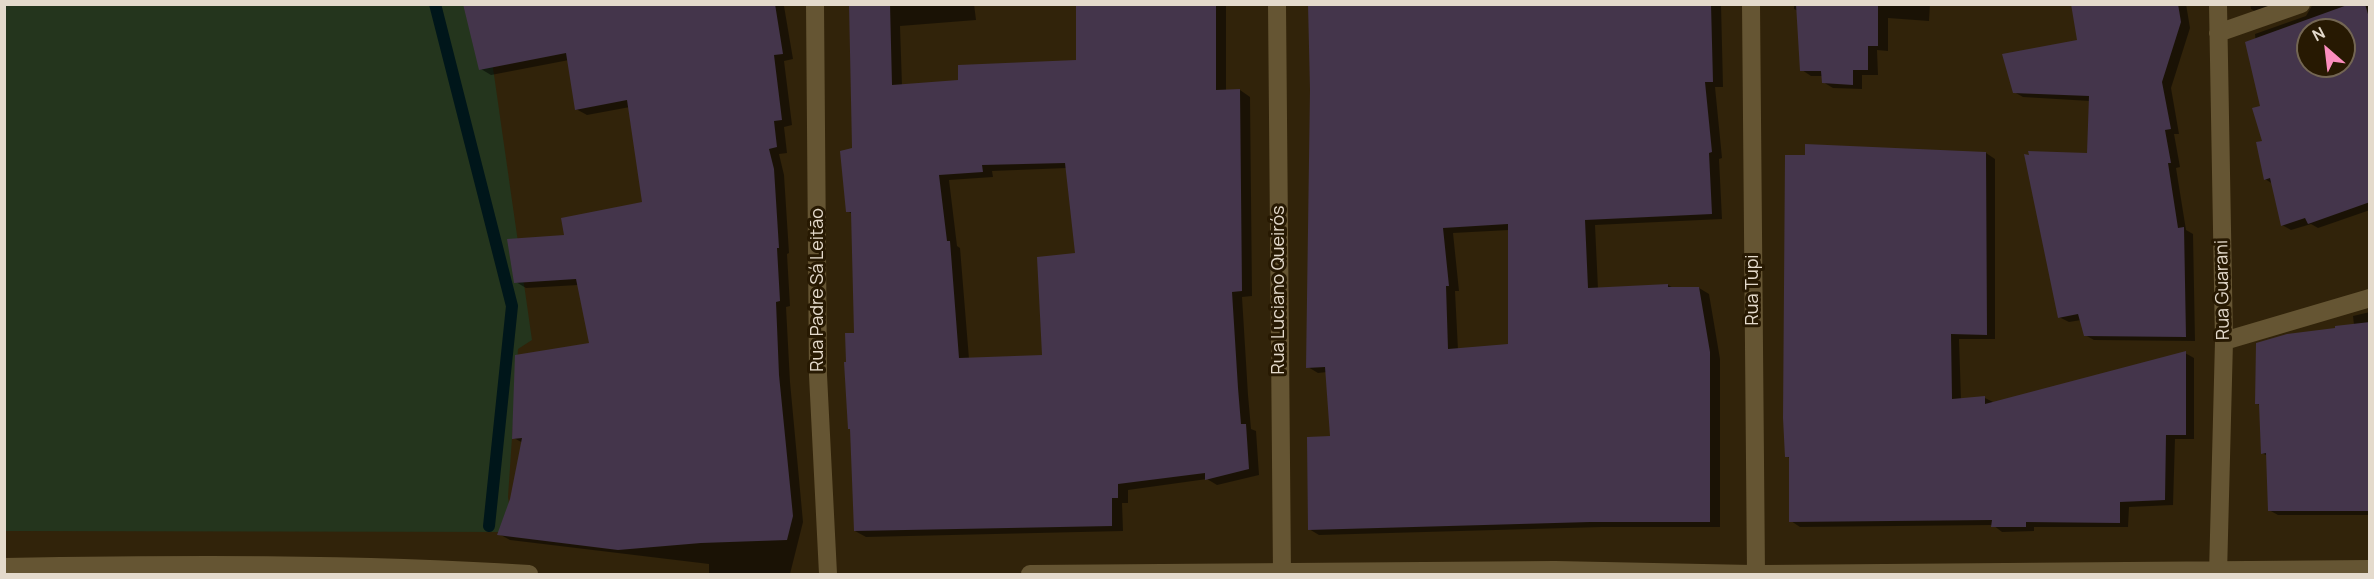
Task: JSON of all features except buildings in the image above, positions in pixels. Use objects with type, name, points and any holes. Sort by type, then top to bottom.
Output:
[{"type":"street","name":"Rua Padre Sá Leitão","points":[[815,4],[818,375],[828,574]]},
{"type":"street","name":"Rua Luciano Queirós","points":[[1277,4],[1282,573]]},
{"type":"street","name":"Rua Tupi","points":[[1751,4],[1754,574]]},
{"type":"street","name":"Rua Guarani","points":[[2218,4],[2224,341],[2218,572]]},
{"type":"street","points":[[2218,33],[2301,4]]},
{"type":"street","points":[[2224,341],[2370,298]]},
{"type":"street","points":[[4,567],[137,565],[370,567],[529,574]]},
{"type":"street","points":[[1763,574],[2370,569]]},
{"type":"street","points":[[1030,574],[1555,572],[1754,574]]},
{"type":"green space","points":[[5,5],[484,5],[532,340],[518,349],[508,497],[513,532],[5,531]]},
{"type":"waterway","points":[[435,4],[512,306],[489,526]]}]
